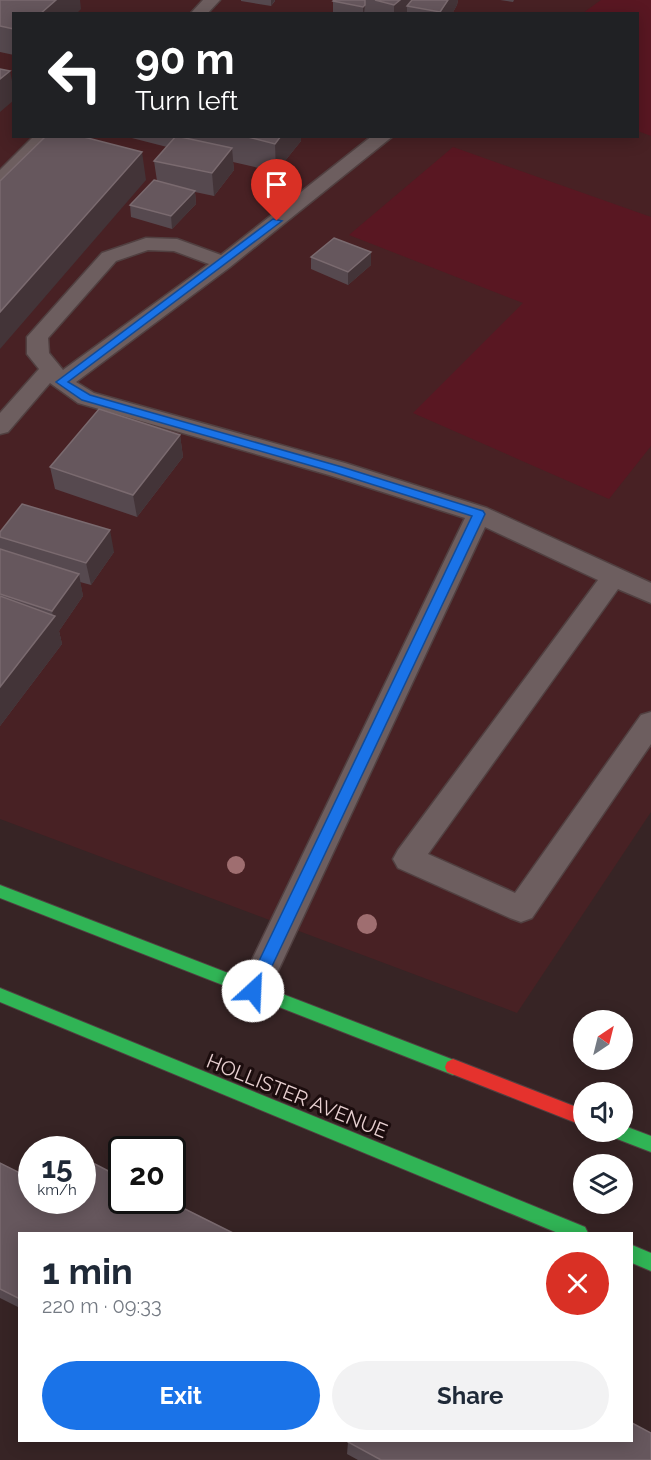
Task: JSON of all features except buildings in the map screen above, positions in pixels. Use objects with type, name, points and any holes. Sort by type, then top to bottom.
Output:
[{"type":"main road","points":[[0,891],[573,1114]]},
{"type":"main road","name":"HOLLISTER AVENUE","points":[[0,995],[577,1232]]},
{"type":"main road","points":[[633,1137],[651,1144]]},
{"type":"main road","points":[[633,1254],[651,1262]]},
{"type":"lane","points":[[200,12],[212,0]]},
{"type":"lane","points":[[0,180],[43,138]]},
{"type":"lane","points":[[0,427],[55,376],[223,263],[381,138]]},
{"type":"lane","points":[[223,263],[177,244],[146,244],[109,257],[37,337],[38,354],[55,376],[86,398],[338,469],[479,514],[638,582],[408,859],[520,909],[651,723]]},
{"type":"lane","points":[[253,991],[479,514]]},
{"type":"shaded area","points":[[0,0],[651,0],[651,812],[517,1013],[0,819]]},
{"type":"shaded area","points":[[601,0],[651,0],[651,136],[639,131],[639,12],[584,12]]},
{"type":"shaded area","points":[[453,147],[651,217],[651,446],[609,499],[413,413],[523,303],[349,235]]},
{"type":"traffic: fast","points":[[0,891],[453,1067]]},
{"type":"traffic: fast","points":[[0,995],[577,1232]]},
{"type":"traffic: fast","points":[[633,1137],[651,1144]]},
{"type":"traffic: fast","points":[[633,1254],[651,1262]]},
{"type":"traffic: jam","points":[[453,1067],[573,1114]]},
{"type":"route","points":[[253,991],[479,514],[338,469],[86,398],[61,382],[277,221]]}]
